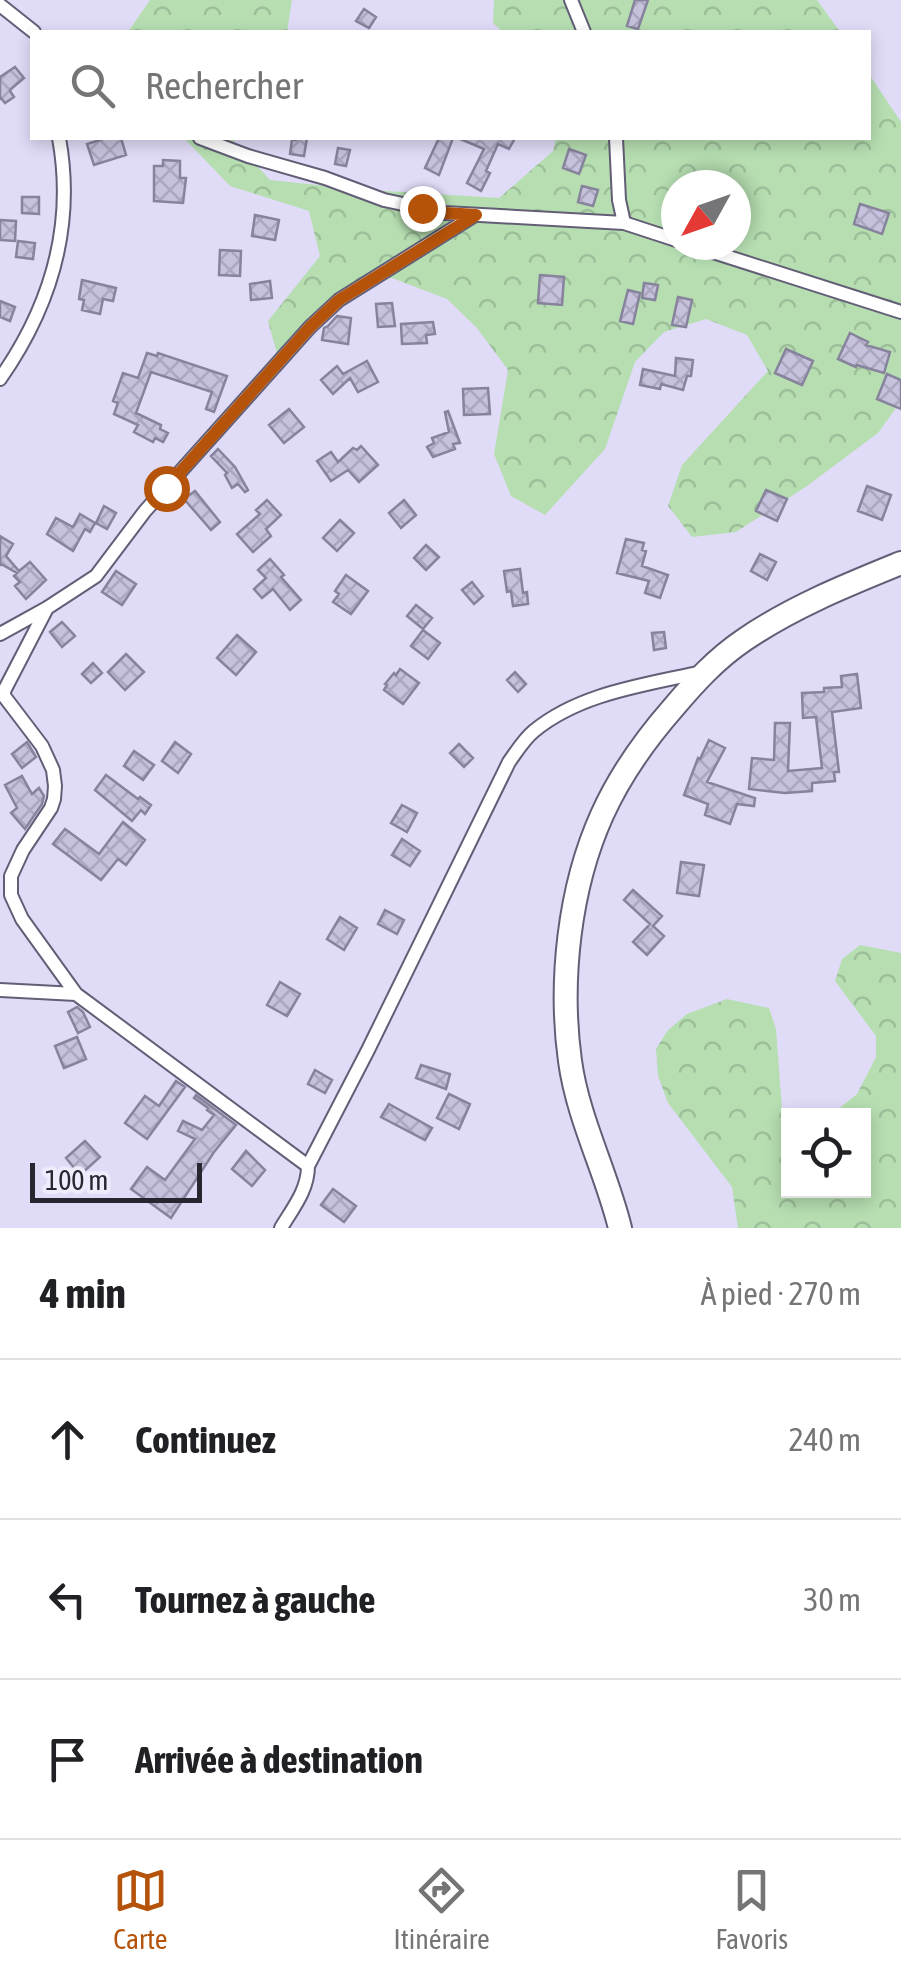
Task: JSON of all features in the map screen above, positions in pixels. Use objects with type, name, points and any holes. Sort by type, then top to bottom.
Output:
[{"type":"highway","points":[[620,1228],[580,1109],[570,1061],[566,1006],[568,943],[582,873],[601,817],[622,775],[652,732],[704,671],[744,640],[785,616],[901,563]]},
{"type":"street","points":[[571,0],[583,30]]},
{"type":"street","points":[[4,4],[29,28]]},
{"type":"street","points":[[0,379],[24,344],[50,284],[65,199],[59,140]]},
{"type":"street","points":[[206,140],[384,200],[445,213],[624,224],[661,235]]},
{"type":"street","points":[[616,140],[624,224]]},
{"type":"street","points":[[0,634],[96,576],[145,511],[310,327],[339,300],[476,215]]},
{"type":"street","points":[[738,260],[901,312]]},
{"type":"street","points":[[46,608],[4,691],[42,746],[53,770],[51,808],[11,876],[9,886],[22,919],[76,994],[308,1166]]},
{"type":"street","points":[[280,1228],[301,1196],[308,1180],[308,1166],[509,762],[530,734],[554,716],[599,696],[704,671]]},
{"type":"street","points":[[0,990],[76,994]]},
{"type":"green space","points":[[150,0],[292,0],[287,30],[129,30]]},
{"type":"green space","points":[[494,0],[817,0],[839,30],[501,30],[493,23]]},
{"type":"green space","points":[[871,77],[901,122],[901,401],[878,433],[807,486],[736,532],[692,537],[668,506],[682,465],[768,371],[747,335],[706,319],[664,332],[635,362],[605,449],[545,515],[511,496],[494,454],[508,370],[477,328],[447,299],[392,278],[362,285],[279,361],[268,321],[320,256],[309,211],[230,186],[186,140],[234,140],[236,149],[270,180],[499,198],[553,151],[556,140],[871,140]]},
{"type":"green space","points":[[860,945],[901,953],[901,1228],[738,1228],[732,1187],[668,1103],[658,1076],[656,1049],[668,1030],[687,1014],[727,999],[769,1008],[776,1029],[782,1108],[781,1198],[871,1198],[871,1108],[840,1108],[857,1094],[876,1057],[876,1036],[835,981],[842,959]]},
{"type":"building","points":[[635,0],[648,0],[638,29],[627,26]]},
{"type":"building","points":[[364,9],[376,17],[369,28],[356,21]]},
{"type":"building","points":[[15,67],[24,78],[11,89],[14,97],[5,103],[0,99],[0,77]]},
{"type":"building","points":[[122,140],[126,155],[94,165],[87,144]]},
{"type":"building","points":[[292,140],[307,140],[304,156],[290,154]]},
{"type":"building","points":[[438,140],[452,140],[439,175],[425,168]]},
{"type":"building","points":[[463,140],[514,140],[509,149],[498,144],[481,191],[467,183],[484,149]]},
{"type":"building","points":[[338,148],[350,150],[346,166],[335,164]]},
{"type":"building","points":[[569,149],[586,155],[579,174],[563,168]]},
{"type":"building","points":[[163,160],[180,161],[180,178],[186,178],[183,203],[154,201],[154,166],[163,166]]},
{"type":"building","points":[[582,186],[598,190],[593,206],[578,202]]},
{"type":"building","points":[[22,197],[39,197],[39,214],[22,213]]},
{"type":"building","points":[[860,204],[889,213],[882,234],[854,224]]},
{"type":"building","points":[[255,215],[279,220],[275,240],[252,236]]},
{"type":"building","points":[[0,220],[16,221],[15,241],[0,240]]},
{"type":"building","points":[[18,241],[35,243],[33,259],[16,257]]},
{"type":"building","points":[[220,250],[241,251],[240,276],[219,275]]},
{"type":"building","points":[[540,275],[564,277],[562,305],[538,303]]},
{"type":"building","points":[[82,280],[116,288],[113,301],[103,299],[100,314],[82,310]]},
{"type":"building","points":[[270,281],[272,298],[251,300],[250,284]]},
{"type":"building","points":[[644,283],[658,285],[655,300],[642,298]]},
{"type":"building","points":[[628,290],[640,293],[633,324],[620,321]]},
{"type":"building","points":[[678,297],[692,300],[686,327],[672,325]]},
{"type":"building","points":[[0,301],[15,307],[10,321],[0,317]]},
{"type":"building","points":[[392,303],[395,326],[378,327],[376,304]]},
{"type":"building","points":[[337,316],[351,318],[348,344],[322,340],[324,328]]},
{"type":"building","points":[[433,322],[435,334],[426,335],[427,343],[402,344],[401,324]]},
{"type":"building","points":[[850,333],[868,342],[866,345],[890,352],[884,373],[838,359]]},
{"type":"building","points":[[786,349],[813,361],[802,385],[775,373]]},
{"type":"building","points":[[147,353],[158,353],[227,376],[214,412],[206,409],[212,392],[151,372],[136,413],[161,425],[160,429],[168,433],[163,442],[155,438],[153,442],[134,432],[138,425],[114,414],[118,403],[113,401],[123,373],[138,378]]},
{"type":"building","points":[[676,358],[693,360],[691,376],[687,376],[683,390],[661,384],[660,389],[640,385],[643,369],[675,376]]},
{"type":"building","points":[[367,361],[378,382],[358,392],[350,378],[333,394],[321,380],[337,366],[343,374]]},
{"type":"building","points":[[887,374],[901,380],[901,409],[877,399]]},
{"type":"building","points":[[488,388],[490,414],[464,415],[463,389]]},
{"type":"building","points":[[289,409],[304,427],[284,443],[269,425]]},
{"type":"building","points":[[448,411],[460,443],[453,444],[455,449],[433,457],[427,447],[434,443],[432,438],[449,432],[445,412]]},
{"type":"building","points":[[361,446],[378,465],[359,482],[348,470],[331,481],[317,461],[331,452],[338,462]]},
{"type":"building","points":[[218,449],[235,467],[248,490],[245,492],[238,484],[232,488],[227,473],[211,456]]},
{"type":"building","points":[[867,486],[891,495],[882,520],[858,511]]},
{"type":"building","points":[[766,490],[787,499],[777,521],[756,511]]},
{"type":"building","points":[[195,491],[220,522],[211,530],[184,499]]},
{"type":"building","points":[[267,500],[281,515],[266,529],[271,536],[253,552],[237,534],[260,514],[256,510]]},
{"type":"building","points":[[404,500],[416,515],[401,528],[389,513]]},
{"type":"building","points":[[104,506],[116,513],[107,529],[96,523]]},
{"type":"building","points":[[80,514],[95,523],[90,532],[85,529],[73,551],[47,534],[56,518],[73,527]]},
{"type":"building","points":[[340,520],[354,533],[337,551],[323,538]]},
{"type":"building","points":[[0,536],[13,544],[6,556],[19,571],[30,562],[46,580],[26,599],[15,586],[20,582],[14,576],[17,573],[0,565]]},
{"type":"building","points":[[626,539],[644,543],[642,566],[668,575],[660,598],[645,593],[649,581],[617,573]]},
{"type":"building","points":[[426,545],[439,557],[426,570],[414,558]]},
{"type":"building","points":[[760,554],[776,562],[767,580],[751,571]]},
{"type":"building","points":[[270,559],[301,600],[290,610],[273,589],[262,598],[254,589],[266,578],[258,570]]},
{"type":"building","points":[[520,569],[528,604],[513,606],[504,571]]},
{"type":"building","points":[[116,571],[136,584],[122,605],[102,592]]},
{"type":"building","points":[[346,575],[368,591],[351,614],[333,602]]},
{"type":"building","points":[[472,582],[483,596],[474,604],[462,590]]},
{"type":"building","points":[[416,605],[432,618],[423,629],[407,616]]},
{"type":"building","points":[[62,622],[75,636],[62,647],[50,632]]},
{"type":"building","points":[[423,630],[440,643],[428,659],[411,646]]},
{"type":"building","points":[[664,632],[666,648],[654,650],[652,633]]},
{"type":"building","points":[[237,635],[256,652],[236,675],[217,658]]},
{"type":"building","points":[[126,654],[144,672],[125,690],[108,672]]},
{"type":"building","points":[[93,663],[102,673],[91,683],[82,674]]},
{"type":"building","points":[[400,669],[419,683],[403,704],[384,690]]},
{"type":"building","points":[[515,672],[526,684],[518,692],[507,680]]},
{"type":"building","points":[[857,674],[861,708],[832,712],[839,772],[834,772],[835,781],[812,783],[812,791],[749,789],[752,758],[774,760],[775,723],[790,723],[788,771],[822,768],[816,717],[803,718],[802,693],[842,687],[841,676]]},
{"type":"building","points":[[709,740],[725,748],[707,782],[755,798],[754,806],[737,804],[730,824],[705,815],[708,804],[684,795]]},
{"type":"building","points":[[27,742],[36,757],[22,768],[12,754]]},
{"type":"building","points":[[175,742],[191,754],[178,773],[162,761]]},
{"type":"building","points":[[459,744],[473,758],[464,767],[450,753]]},
{"type":"building","points":[[134,751],[154,765],[143,780],[124,766]]},
{"type":"building","points":[[106,775],[151,805],[145,814],[141,810],[132,821],[95,790]]},
{"type":"building","points":[[22,776],[32,794],[39,788],[44,796],[25,829],[11,813],[17,808],[5,785]]},
{"type":"building","points":[[402,805],[417,813],[407,832],[391,823]]},
{"type":"building","points":[[123,822],[145,840],[126,865],[118,859],[101,880],[53,844],[65,829],[99,854]]},
{"type":"building","points":[[402,839],[420,851],[410,866],[392,855]]},
{"type":"building","points":[[681,862],[704,865],[699,896],[677,893]]},
{"type":"building","points":[[633,890],[662,916],[653,926],[664,936],[647,955],[633,942],[650,924],[624,900]]},
{"type":"building","points":[[385,910],[404,920],[397,934],[378,924]]},
{"type":"building","points":[[340,917],[357,928],[344,950],[327,939]]},
{"type":"building","points":[[280,982],[300,994],[287,1016],[267,1005]]},
{"type":"building","points":[[77,1007],[90,1027],[78,1033],[68,1012]]},
{"type":"building","points":[[77,1037],[86,1059],[64,1068],[55,1046]]},
{"type":"building","points":[[421,1065],[450,1074],[446,1089],[416,1078]]},
{"type":"building","points":[[315,1070],[332,1080],[325,1093],[308,1084]]},
{"type":"building","points":[[176,1081],[185,1087],[147,1139],[125,1123],[145,1096],[159,1106]]},
{"type":"building","points":[[449,1094],[470,1104],[459,1129],[437,1118]]},
{"type":"building","points":[[196,1095],[236,1125],[171,1218],[131,1189],[147,1167],[165,1180],[195,1139],[178,1131],[183,1121],[202,1130],[214,1115],[194,1098]]},
{"type":"building","points":[[389,1104],[432,1128],[425,1140],[381,1117]]},
{"type":"building","points":[[85,1141],[100,1157],[80,1175],[66,1158]]},
{"type":"building","points":[[246,1151],[265,1170],[252,1186],[232,1169]]},
{"type":"building","points":[[333,1189],[356,1206],[344,1222],[321,1205]]},
{"type":"route","points":[[166,488],[310,327],[339,300],[476,215],[422,208]]}]
